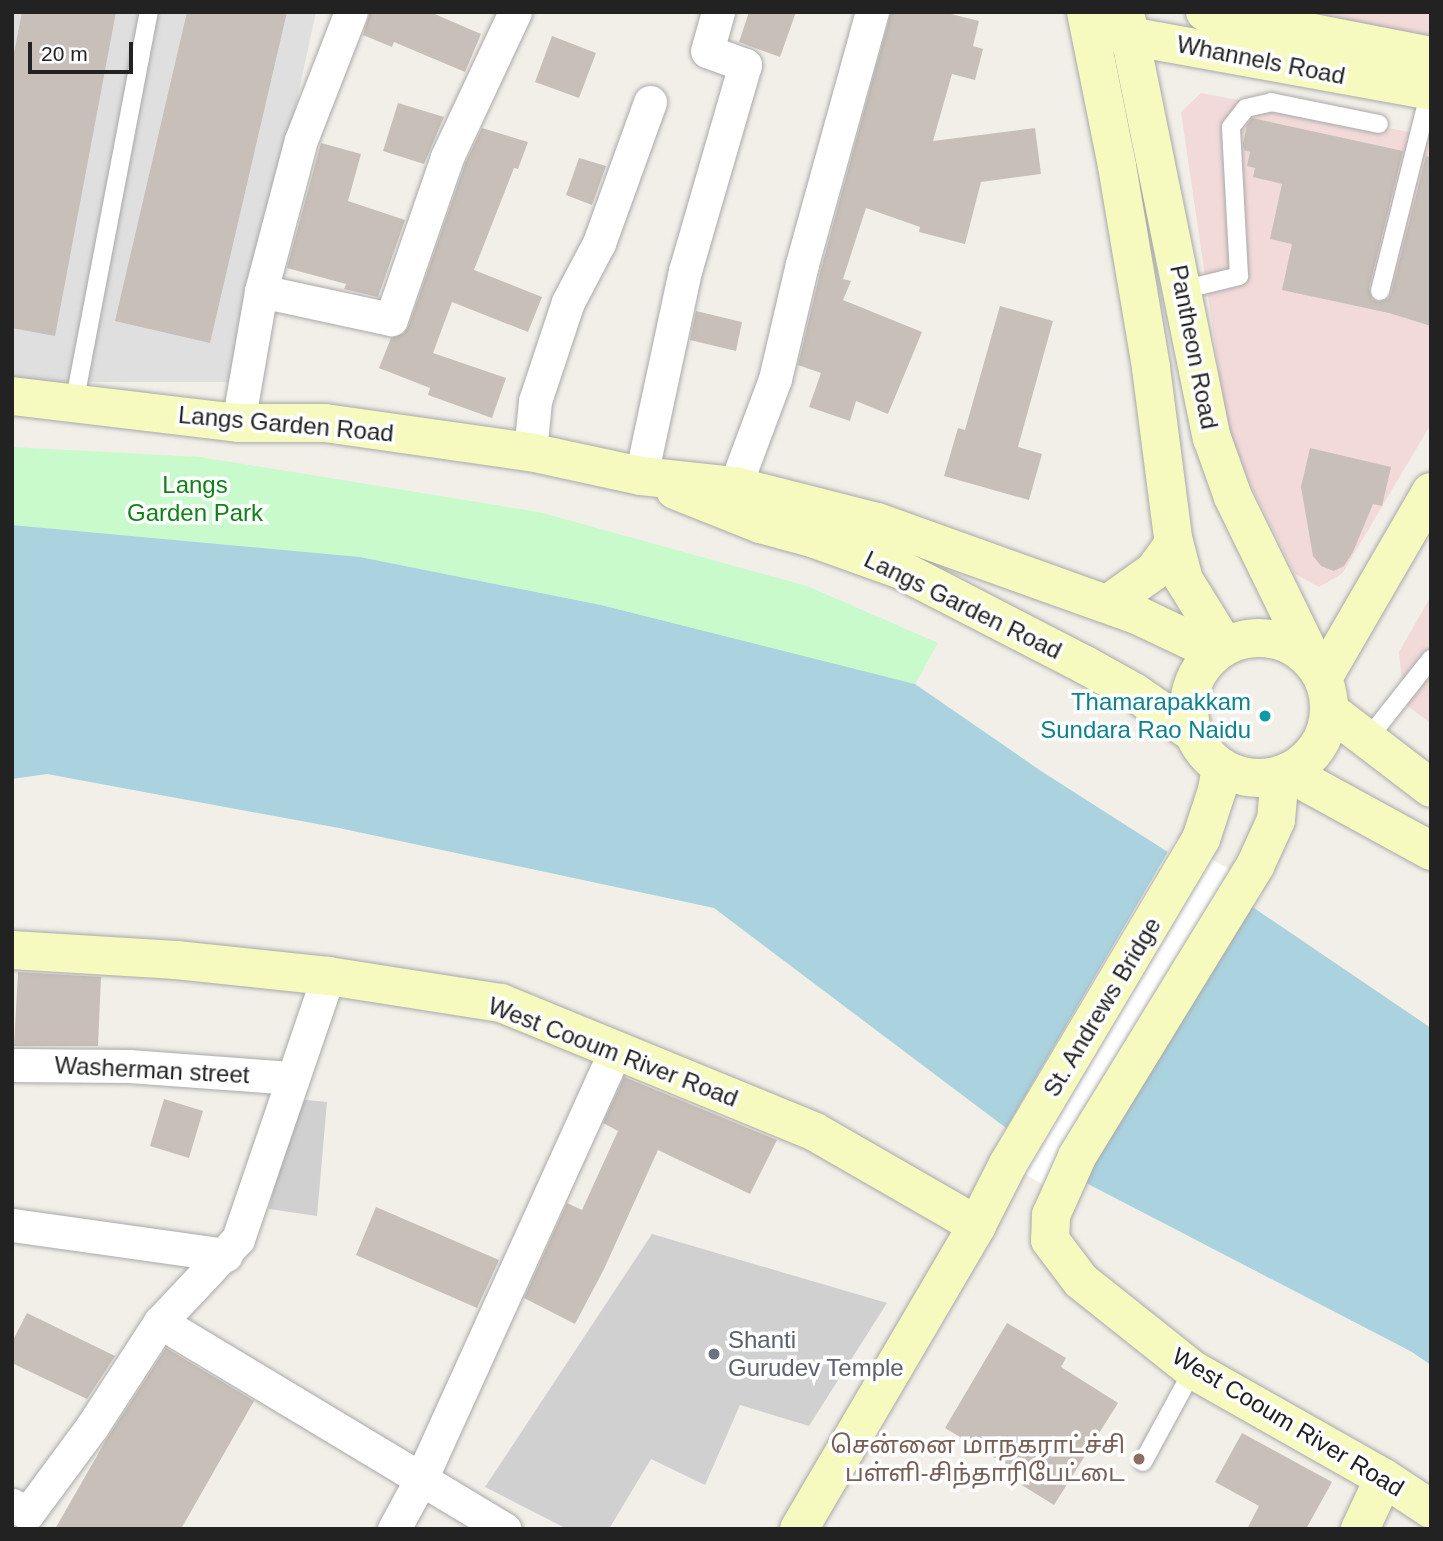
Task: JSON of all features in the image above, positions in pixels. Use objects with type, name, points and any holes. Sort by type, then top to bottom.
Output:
[{"type":"main road","name":"Whannels Road","points":[[1210,13],[1431,56]]},
{"type":"main road","name":"Whannels Road","points":[[1085,17],[1430,91]]},
{"type":"main road","name":"Pantheon Road","points":[[1085,17],[1149,353],[1174,543],[1184,580],[1220,649]]},
{"type":"main road","name":"Pantheon Road","points":[[1127,24],[1192,345],[1221,466],[1322,684]]},
{"type":"main road","points":[[1149,353],[1192,345]]},
{"type":"main road","name":"Langs Garden Road","points":[[12,397],[238,423],[325,423],[530,452],[641,476],[735,485],[877,523],[1108,604],[1220,649]]},
{"type":"main road","name":"Langs Garden Road","points":[[641,476],[760,524],[828,543],[899,569],[1134,692],[1193,733]]},
{"type":"main road","points":[[1431,492],[1322,684],[1326,730],[1317,747],[1303,762],[1283,774],[1249,778],[1221,767],[1204,752],[1193,733],[1189,711],[1191,688],[1200,668],[1220,649],[1240,639],[1274,638],[1303,653],[1322,684],[1366,741],[1431,788]]},
{"type":"main road","points":[[1108,604],[1154,571],[1174,543]]},
{"type":"main road","name":"St. Andrews Bridge","points":[[799,1529],[977,1225],[1008,1164],[1195,849],[1210,815],[1221,767]]},
{"type":"main road","points":[[1283,774],[1335,797],[1431,851]]},
{"type":"main road","points":[[1276,820],[1283,774]]},
{"type":"main road","points":[[1276,820],[1302,802],[1335,797]]},
{"type":"main road","name":"West Cooum River Road","points":[[1276,820],[1255,866],[1077,1157],[1057,1196],[1049,1226],[1051,1240],[1082,1281],[1193,1370],[1384,1478],[1431,1509]]},
{"type":"main road","name":"West Cooum River Road","points":[[12,950],[176,960],[328,976],[501,1003],[815,1132],[977,1225]]},
{"type":"main road","points":[[1360,1529],[1384,1478]]},
{"type":"street","points":[[238,423],[261,291],[301,140],[351,12]]},
{"type":"street","points":[[261,291],[391,319],[447,158],[515,12]]},
{"type":"street","points":[[641,476],[685,271],[746,65],[707,51],[718,12]]},
{"type":"street","points":[[735,485],[775,379],[802,264],[872,12]]},
{"type":"street","points":[[530,452],[535,401],[568,302],[599,243],[650,102]]},
{"type":"street","points":[[20,1509],[93,1425],[160,1322],[226,1255],[238,1239],[328,976]]},
{"type":"street","points":[[394,1529],[421,1479],[615,1051]]},
{"type":"street","name":"Washerman street","points":[[12,1065],[129,1066],[291,1078]]},
{"type":"street","points":[[12,1225],[226,1255]]},
{"type":"street","points":[[160,1322],[505,1529]]},
{"type":"lane","points":[[74,404],[149,12]]},
{"type":"lane","points":[[1380,291],[1430,91]]},
{"type":"lane","points":[[1182,290],[1238,276],[1231,127],[1246,108],[1271,102],[1379,124]]},
{"type":"lane","points":[[1366,741],[1431,659]]},
{"type":"lane","points":[[1143,1462],[1193,1370]]},
{"type":"shaded area","points":[[12,12],[316,12],[236,382],[12,382]]},
{"type":"shaded area","points":[[1276,12],[1431,12],[1431,41]]},
{"type":"shaded area","points":[[1201,93],[1431,136],[1431,424],[1342,574],[1319,587],[1295,574],[1229,440],[1181,112]]},
{"type":"shaded area","points":[[1431,596],[1431,724],[1404,703],[1399,652]]},
{"type":"shaded area","points":[[296,1099],[327,1102],[317,1216],[269,1209]]},
{"type":"shaded area","name":"Shanti Gurudev Temple","points":[[652,1234],[887,1303],[809,1426],[740,1405],[705,1485],[651,1459],[609,1529],[567,1529],[485,1487]]},
{"type":"green space","name":"Langs Garden Park","points":[[12,447],[200,457],[539,512],[807,586],[938,643],[915,684],[601,605],[360,557],[12,525]]},
{"type":"water","points":[[12,525],[360,557],[601,605],[915,684],[1041,771],[1232,893],[1431,1028],[1431,1365],[1412,1352],[1063,1171],[714,908],[339,828],[47,774],[12,779]]},
{"type":"pier","points":[[1176,838],[1237,874],[1052,1190],[991,1154]]},
{"type":"building","points":[[22,12],[116,12],[55,336],[12,328],[12,63]]},
{"type":"building","points":[[187,12],[287,12],[210,343],[115,321]]},
{"type":"building","points":[[370,12],[430,12],[481,34],[465,72],[394,42],[392,47],[363,35]]},
{"type":"building","points":[[749,12],[796,12],[780,57],[739,42]]},
{"type":"building","points":[[891,12],[943,12],[979,21],[973,46],[983,49],[975,80],[952,74],[933,141],[1035,128],[1041,174],[981,182],[965,244],[919,232],[920,227],[866,208],[843,279],[851,281],[843,300],[922,332],[888,414],[856,401],[850,421],[809,407],[821,373],[798,365],[821,269]]},
{"type":"building","points":[[552,36],[596,53],[579,98],[535,82]]},
{"type":"building","points":[[398,103],[444,117],[424,164],[383,151]]},
{"type":"building","points":[[1252,118],[1403,151],[1369,288],[1372,299],[1378,302],[1388,299],[1391,294],[1426,156],[1431,157],[1431,326],[1389,313],[1282,290],[1292,244],[1270,239],[1282,184],[1253,177],[1255,168],[1247,166],[1250,152],[1244,150],[1243,144],[1247,125]]},
{"type":"building","points":[[482,128],[528,142],[518,169],[514,168],[474,270],[542,297],[528,332],[452,302],[433,353],[506,378],[492,418],[428,395],[430,388],[379,368],[391,338],[404,333],[409,325],[465,164]]},
{"type":"building","points":[[321,143],[361,154],[348,201],[405,220],[378,297],[344,289],[346,284],[287,268]]},
{"type":"building","points":[[579,158],[606,166],[592,205],[566,195]]},
{"type":"building","points":[[1000,306],[1053,321],[1018,447],[1042,454],[1029,500],[944,476],[958,428],[965,430]]},
{"type":"building","points":[[696,311],[742,322],[736,351],[690,340]]},
{"type":"building","points":[[1310,448],[1391,467],[1382,506],[1373,504],[1353,552],[1344,566],[1334,571],[1321,566],[1313,556],[1301,487]]},
{"type":"building","points":[[18,972],[101,977],[98,1046],[14,1046]]},
{"type":"building","points":[[624,1077],[777,1140],[750,1194],[658,1150],[604,1269],[575,1324],[524,1298],[567,1203],[582,1210],[618,1131],[603,1123]]},
{"type":"building","points":[[164,1099],[203,1111],[189,1158],[150,1146]]},
{"type":"building","points":[[376,1207],[499,1260],[477,1308],[356,1255]]},
{"type":"building","points":[[27,1313],[115,1356],[87,1399],[12,1363],[12,1342]]},
{"type":"building","points":[[1007,1323],[1066,1358],[1061,1367],[1118,1403],[1054,1505],[1007,1476],[1012,1468],[945,1428]]},
{"type":"building","points":[[166,1348],[254,1401],[181,1529],[55,1529],[106,1440]]},
{"type":"building","points":[[1242,1433],[1332,1482],[1306,1529],[1247,1529],[1259,1506],[1215,1482]]},
{"type":"place","name":"Thamarapakkam Sundara Rao Naidu","points":[[1265,716]]},
{"type":"place","name":"Shanti Gurudev Temple","points":[[714,1354]]},
{"type":"place","name":"சென்னை மாநகராட்ச்சி பள்ளி-சிந்தாரிபேட்டை","points":[[1139,1459]]}]
